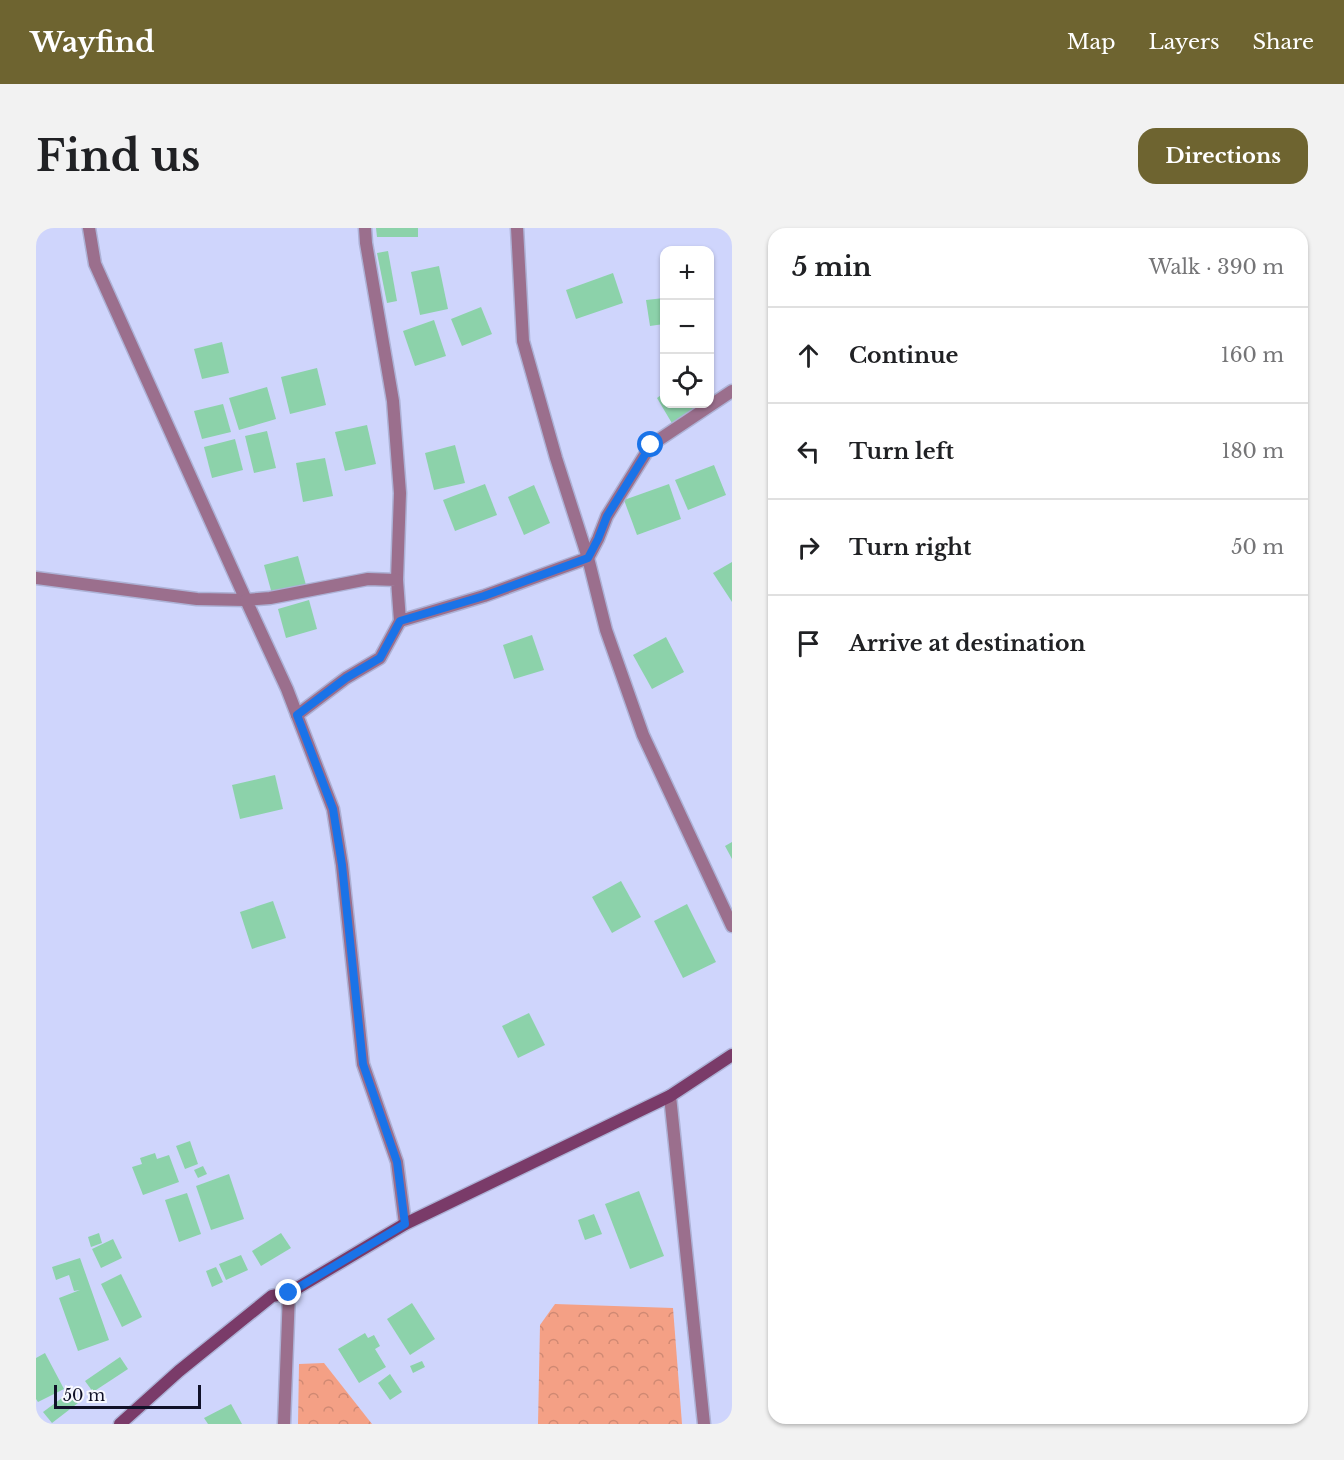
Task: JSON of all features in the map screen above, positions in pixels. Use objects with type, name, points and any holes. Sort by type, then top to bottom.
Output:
[{"type":"main road","points":[[120,1424],[179,1371],[272,1296],[289,1293],[405,1224],[670,1096],[732,1055]]},
{"type":"street","points":[[89,228],[94,264],[297,715],[333,809],[342,865],[363,1064],[397,1162],[405,1224]]},
{"type":"street","points":[[297,715],[346,678],[380,658],[400,621],[397,580],[400,493],[394,412],[365,228]]},
{"type":"street","points":[[517,228],[523,341],[556,458],[588,558],[606,630],[643,735],[732,926]]},
{"type":"street","points":[[400,621],[484,596],[588,558],[607,516],[651,445],[732,392]]},
{"type":"street","points":[[36,578],[197,599],[246,600],[270,598],[368,579],[397,580]]},
{"type":"street","points":[[670,1096],[704,1424]]},
{"type":"street","points":[[284,1424],[289,1293]]},
{"type":"green space","points":[[555,1304],[673,1308],[682,1424],[538,1424],[540,1325]]},
{"type":"green space","points":[[324,1363],[372,1424],[298,1424],[299,1364]]},
{"type":"building","points":[[376,228],[418,228],[418,237],[377,237]]},
{"type":"building","points":[[388,251],[397,301],[387,303],[377,253]]},
{"type":"building","points":[[439,266],[448,309],[420,315],[411,272]]},
{"type":"building","points":[[613,273],[623,303],[576,319],[566,290]]},
{"type":"building","points":[[660,298],[660,325],[650,326],[646,300]]},
{"type":"building","points":[[481,307],[492,334],[462,346],[451,319]]},
{"type":"building","points":[[434,320],[446,356],[415,366],[403,331]]},
{"type":"building","points":[[222,342],[229,373],[202,379],[194,349]]},
{"type":"building","points":[[317,368],[326,405],[290,414],[281,377]]},
{"type":"building","points":[[267,387],[276,419],[239,430],[229,398]]},
{"type":"building","points":[[223,404],[231,432],[202,439],[194,411]]},
{"type":"building","points":[[663,408],[692,408],[695,412],[673,425]]},
{"type":"building","points":[[367,425],[376,464],[345,471],[335,432]]},
{"type":"building","points":[[267,431],[276,468],[254,473],[245,436]]},
{"type":"building","points":[[235,439],[243,470],[212,478],[204,447]]},
{"type":"building","points":[[455,445],[465,483],[434,490],[425,453]]},
{"type":"building","points":[[325,458],[333,496],[303,502],[296,463]]},
{"type":"building","points":[[714,465],[726,495],[688,510],[675,480]]},
{"type":"building","points":[[485,484],[497,515],[455,531],[443,500]]},
{"type":"building","points":[[669,484],[681,519],[637,535],[624,500]]},
{"type":"building","points":[[534,485],[550,523],[524,535],[508,497]]},
{"type":"building","points":[[298,556],[306,585],[272,594],[264,565]]},
{"type":"building","points":[[732,562],[732,602],[713,573]]},
{"type":"building","points":[[309,600],[317,629],[286,638],[278,609]]},
{"type":"building","points":[[532,635],[544,670],[514,679],[503,645]]},
{"type":"building","points":[[666,637],[684,672],[652,689],[633,655]]},
{"type":"building","points":[[275,775],[283,809],[240,819],[232,785]]},
{"type":"building","points":[[732,842],[732,859],[725,846]]},
{"type":"building","points":[[621,881],[641,917],[612,933],[592,897]]},
{"type":"building","points":[[273,901],[286,938],[252,949],[240,912]]},
{"type":"building","points":[[687,904],[716,962],[683,978],[654,921]]},
{"type":"building","points":[[529,1013],[545,1045],[518,1058],[502,1026]]},
{"type":"building","points":[[190,1141],[198,1164],[185,1169],[176,1146]]},
{"type":"building","points":[[155,1153],[157,1159],[169,1155],[179,1182],[143,1195],[132,1167],[142,1164],[140,1158]]},
{"type":"building","points":[[203,1166],[207,1174],[198,1178],[194,1170]]},
{"type":"building","points":[[229,1174],[244,1219],[211,1230],[196,1186]]},
{"type":"building","points":[[639,1191],[664,1256],[630,1269],[605,1204]]},
{"type":"building","points":[[187,1193],[201,1234],[179,1242],[165,1200]]},
{"type":"building","points":[[594,1214],[602,1234],[585,1240],[578,1220]]},
{"type":"building","points":[[99,1233],[102,1243],[91,1247],[88,1237]]},
{"type":"building","points":[[281,1233],[291,1248],[261,1266],[252,1251]]},
{"type":"building","points":[[113,1239],[122,1258],[101,1268],[92,1249]]},
{"type":"building","points":[[241,1255],[248,1270],[226,1280],[219,1264]]},
{"type":"building","points":[[80,1258],[109,1340],[78,1351],[59,1298],[80,1290],[74,1291],[69,1275],[56,1280],[52,1267]]},
{"type":"building","points":[[216,1267],[223,1282],[212,1287],[206,1271]]},
{"type":"building","points":[[121,1274],[142,1317],[122,1327],[101,1284]]},
{"type":"building","points":[[412,1303],[435,1339],[410,1355],[387,1319]]},
{"type":"building","points":[[365,1333],[368,1338],[374,1335],[380,1346],[375,1349],[386,1367],[359,1383],[338,1349]]},
{"type":"building","points":[[45,1353],[64,1389],[38,1402],[36,1399],[36,1358]]},
{"type":"building","points":[[120,1357],[128,1369],[93,1392],[85,1381]]},
{"type":"building","points":[[422,1361],[425,1367],[413,1373],[410,1366]]},
{"type":"building","points":[[390,1374],[402,1392],[390,1400],[378,1383]]},
{"type":"building","points":[[70,1392],[78,1403],[52,1423],[43,1412]]},
{"type":"building","points":[[231,1404],[242,1424],[208,1424],[204,1418]]},
{"type":"route","points":[[289,1293],[405,1224],[397,1162],[363,1064],[342,865],[333,809],[297,715],[346,678],[380,658],[400,621],[484,596],[588,558],[607,516],[651,445]]}]
